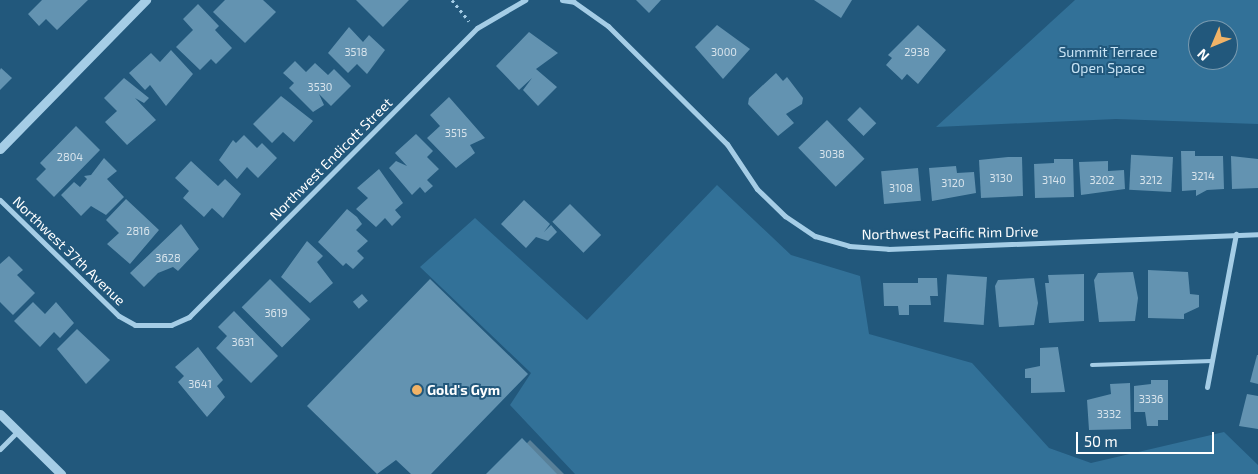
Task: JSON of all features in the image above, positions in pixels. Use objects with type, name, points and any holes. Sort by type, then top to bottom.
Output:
[{"type":"street","points":[[0,149],[146,0]]},
{"type":"street","name":"Northwest Endicott Street","points":[[152,327],[189,317],[476,28],[525,0]]},
{"type":"street","name":"Northwest Pacific Rim Drive","points":[[562,0],[574,2],[608,26],[727,144],[757,189],[785,216],[814,236],[849,246],[888,249],[1258,234]]},
{"type":"street","name":"Northwest 37th Avenue","points":[[0,200],[119,316],[136,325],[152,327]]},
{"type":"street","points":[[1207,387],[1236,234]]},
{"type":"street","points":[[0,414],[62,474]]},
{"type":"street","points":[[0,448],[18,431]]},
{"type":"lane","points":[[1092,366],[1212,361]]},
{"type":"path","points":[[452,0],[476,28]]},
{"type":"green space","name":"Summit Terrace Open Space","points":[[1075,0],[1258,0],[1258,124],[1116,119],[936,127]]},
{"type":"green space","points":[[717,185],[791,255],[860,276],[869,334],[972,363],[1049,448],[1091,463],[1224,432],[1258,465],[1258,474],[575,474],[510,405],[531,373],[420,267],[475,218],[587,320]]},
{"type":"shaded area","points":[[530,440],[564,474],[497,474]]},
{"type":"building","points":[[42,0],[88,0],[57,30],[46,19],[39,26],[28,14]]},
{"type":"building","points":[[225,0],[263,0],[276,12],[245,43],[213,12]]},
{"type":"building","points":[[356,0],[409,0],[383,27]]},
{"type":"building","points":[[636,0],[661,0],[649,13]]},
{"type":"building","points":[[814,0],[852,0],[841,18]]},
{"type":"building","points":[[198,4],[219,26],[215,30],[232,48],[216,64],[211,59],[200,70],[176,47],[193,30],[183,19]]},
{"type":"building","points":[[717,25],[750,49],[723,79],[695,47]]},
{"type":"building","points":[[918,25],[946,50],[918,84],[907,74],[902,80],[886,65],[892,58],[888,55]]},
{"type":"building","points":[[349,27],[363,42],[369,35],[385,50],[367,74],[357,64],[348,73],[328,53]]},
{"type":"building","points":[[529,32],[558,53],[536,69],[557,87],[538,106],[523,90],[532,78],[519,90],[496,66]]},
{"type":"building","points":[[171,50],[193,74],[166,106],[150,85],[145,90],[129,73],[151,53],[160,62]]},
{"type":"building","points":[[295,61],[306,72],[315,63],[328,75],[334,69],[351,86],[331,106],[319,94],[324,105],[313,112],[289,88],[294,83],[283,73]]},
{"type":"building","points":[[1,68],[12,78],[0,90],[0,70]]},
{"type":"building","points":[[776,73],[783,81],[787,77],[803,98],[802,104],[786,114],[794,123],[778,136],[748,104],[749,98]]},
{"type":"building","points":[[124,78],[149,98],[144,103],[135,98],[156,120],[127,145],[105,122],[117,111],[104,98]]},
{"type":"building","points":[[281,96],[313,121],[294,142],[283,132],[272,143],[253,124]]},
{"type":"building","points":[[449,97],[485,138],[470,145],[475,153],[456,168],[427,138],[440,126],[430,115]]},
{"type":"building","points":[[860,107],[876,123],[864,136],[847,120]]},
{"type":"building","points":[[827,120],[865,159],[836,187],[798,148]]},
{"type":"building","points":[[76,126],[100,150],[54,197],[36,179],[46,169],[40,163]]},
{"type":"building","points":[[416,134],[433,151],[427,157],[439,169],[427,180],[433,186],[425,193],[420,187],[412,195],[389,168],[396,161],[407,166],[395,153]]},
{"type":"building","points":[[244,135],[257,148],[262,143],[277,158],[258,178],[247,167],[237,179],[219,160],[233,140],[236,143]]},
{"type":"building","points":[[1181,151],[1195,151],[1195,156],[1223,156],[1224,189],[1207,190],[1196,196],[1196,190],[1182,191]]},
{"type":"building","points":[[1131,155],[1173,157],[1171,192],[1129,190]]},
{"type":"building","points":[[1231,156],[1258,159],[1258,188],[1232,189]]},
{"type":"building","points":[[1022,157],[1023,196],[981,198],[979,160]]},
{"type":"building","points":[[104,158],[117,171],[107,179],[124,197],[106,215],[91,206],[81,216],[61,195],[74,182],[80,187],[87,179],[84,176],[91,175]]},
{"type":"building","points":[[1054,159],[1073,159],[1074,197],[1035,198],[1034,164],[1054,163]]},
{"type":"building","points":[[191,161],[218,186],[225,179],[241,194],[223,218],[212,208],[204,217],[183,198],[189,191],[175,178]]},
{"type":"building","points":[[1108,161],[1108,171],[1124,170],[1125,189],[1081,195],[1079,162]]},
{"type":"building","points":[[956,166],[957,173],[974,172],[976,193],[932,201],[929,168]]},
{"type":"building","points":[[918,168],[921,201],[884,204],[881,171]]},
{"type":"building","points":[[379,169],[403,203],[395,210],[401,217],[392,226],[385,218],[376,227],[356,209],[368,198],[357,188]]},
{"type":"building","points":[[126,199],[159,230],[130,264],[107,244],[119,233],[106,220]]},
{"type":"building","points":[[524,200],[550,224],[544,232],[551,225],[557,232],[548,241],[536,237],[526,248],[501,224]]},
{"type":"building","points":[[570,204],[601,235],[583,253],[552,222]]},
{"type":"building","points":[[347,209],[362,224],[356,230],[368,241],[357,251],[364,258],[353,269],[346,263],[343,266],[318,242]]},
{"type":"building","points":[[181,224],[199,249],[178,271],[173,267],[158,273],[144,287],[130,273]]},
{"type":"building","points":[[307,241],[323,256],[317,262],[333,283],[310,303],[281,277]]},
{"type":"building","points":[[9,256],[23,270],[17,275],[35,293],[13,315],[0,302],[0,264]]},
{"type":"building","points":[[1148,270],[1188,272],[1190,294],[1199,295],[1199,307],[1184,314],[1184,319],[1148,318]]},
{"type":"building","points":[[1133,272],[1138,298],[1135,321],[1099,322],[1094,280],[1098,273]]},
{"type":"building","points":[[947,274],[987,277],[984,325],[944,322]]},
{"type":"building","points":[[1084,274],[1084,321],[1049,323],[1045,283],[1049,283],[1048,275]]},
{"type":"building","points":[[918,278],[937,278],[938,296],[930,296],[931,305],[909,305],[909,315],[899,315],[898,306],[884,306],[883,283],[918,283]]},
{"type":"building","points":[[1034,278],[1038,303],[1034,325],[999,327],[995,286],[998,280]]},
{"type":"building","points":[[270,279],[310,319],[282,348],[242,307]]},
{"type":"building","name":"Gold's Gym","points":[[430,279],[528,374],[431,474],[411,474],[396,460],[377,474],[307,406]]},
{"type":"building","points":[[362,294],[368,301],[359,309],[353,302]]},
{"type":"building","points":[[33,302],[45,314],[56,302],[74,323],[60,338],[54,332],[40,347],[14,321]]},
{"type":"building","points":[[234,311],[278,356],[251,383],[216,348],[227,336],[218,327]]},
{"type":"building","points":[[77,329],[110,360],[86,384],[57,349]]},
{"type":"building","points":[[198,347],[223,380],[217,386],[225,397],[207,417],[178,382],[184,376],[175,367]]},
{"type":"building","points":[[1058,347],[1065,392],[1031,393],[1031,378],[1025,378],[1025,369],[1040,366],[1040,348]]},
{"type":"building","points":[[1258,355],[1258,384],[1250,382]]},
{"type":"building","points":[[1151,380],[1168,380],[1168,420],[1158,420],[1158,426],[1147,426],[1145,412],[1134,412],[1134,386],[1151,384]]},
{"type":"building","points":[[1130,383],[1131,429],[1089,430],[1087,400],[1111,394],[1110,384]]},
{"type":"building","points":[[1247,394],[1258,396],[1258,429],[1239,426]]},
{"type":"building","points":[[522,438],[557,474],[486,474]]},
{"type":"place","name":"Gold's Gym","points":[[417,390]]}]
